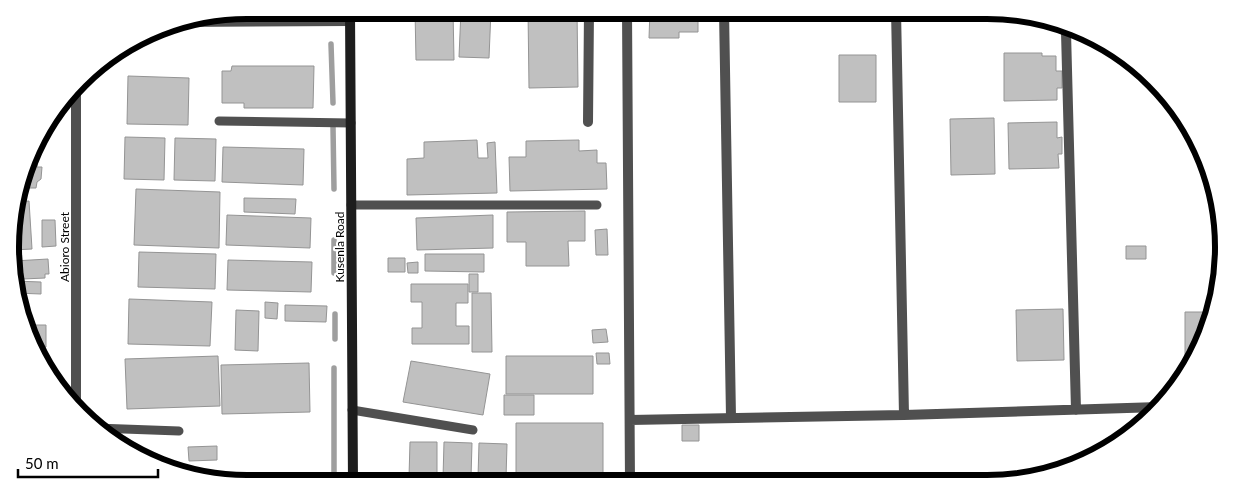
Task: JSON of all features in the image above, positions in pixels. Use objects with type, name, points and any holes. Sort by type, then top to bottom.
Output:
[{"type":"main road","name":"Kusenla Road","points":[[350,21],[353,475]]},
{"type":"street","points":[[588,122],[589,19]]},
{"type":"street","points":[[627,19],[630,475]]},
{"type":"street","points":[[724,19],[731,417]]},
{"type":"street","points":[[896,19],[904,415]]},
{"type":"street","points":[[212,22],[350,21]]},
{"type":"street","points":[[1066,33],[1076,410]]},
{"type":"street","name":"Abioro Street","points":[[76,96],[76,398]]},
{"type":"street","points":[[630,420],[904,415],[1149,407]]},
{"type":"lane","points":[[219,121],[350,123]]},
{"type":"lane","points":[[351,205],[597,205]]},
{"type":"lane","points":[[352,410],[473,430]]},
{"type":"lane","points":[[109,428],[178,431]]},
{"type":"building","points":[[415,19],[453,19],[454,60],[416,60]]},
{"type":"building","points":[[461,19],[491,19],[489,58],[459,57]]},
{"type":"building","points":[[528,19],[577,19],[578,87],[529,88]]},
{"type":"building","points":[[650,19],[698,19],[698,32],[679,32],[679,38],[649,38]]},
{"type":"building","points":[[1004,53],[1042,53],[1042,56],[1056,56],[1056,71],[1062,71],[1062,88],[1057,88],[1057,100],[1004,101]]},
{"type":"building","points":[[839,55],[876,55],[876,102],[839,102]]},
{"type":"building","points":[[232,66],[314,66],[313,108],[244,108],[244,103],[222,103],[222,71],[231,71]]},
{"type":"building","points":[[128,76],[189,78],[188,125],[127,124]]},
{"type":"building","points":[[994,118],[995,174],[951,175],[950,119]]},
{"type":"building","points":[[1057,122],[1057,138],[1062,137],[1062,154],[1058,154],[1059,168],[1009,169],[1008,123]]},
{"type":"building","points":[[125,137],[165,138],[164,180],[124,179]]},
{"type":"building","points":[[175,138],[216,139],[215,181],[174,180]]},
{"type":"building","points":[[477,140],[478,158],[488,158],[487,143],[495,142],[497,193],[407,195],[407,159],[424,158],[424,142]]},
{"type":"building","points":[[579,140],[579,151],[597,150],[597,163],[606,163],[607,189],[510,191],[509,157],[526,157],[526,141]]},
{"type":"building","points":[[223,147],[304,149],[303,185],[222,182]]},
{"type":"building","points":[[38,158],[37,167],[42,167],[41,179],[37,182],[36,188],[27,188]]},
{"type":"building","points":[[136,189],[220,192],[219,248],[134,245]]},
{"type":"building","points":[[244,198],[296,199],[295,214],[244,212]]},
{"type":"building","points":[[23,201],[29,201],[32,249],[19,250],[19,232]]},
{"type":"building","points":[[585,211],[585,241],[568,241],[569,266],[526,266],[526,242],[507,242],[507,212]]},
{"type":"building","points":[[227,215],[311,218],[310,248],[226,245]]},
{"type":"building","points":[[493,215],[493,248],[417,250],[416,218]]},
{"type":"building","points":[[42,220],[55,220],[56,246],[42,247]]},
{"type":"building","points":[[607,229],[608,255],[596,255],[595,230]]},
{"type":"building","points":[[1126,246],[1146,246],[1146,259],[1126,259]]},
{"type":"building","points":[[139,252],[216,254],[215,289],[138,287]]},
{"type":"building","points":[[425,254],[484,254],[484,272],[425,271]]},
{"type":"building","points":[[388,258],[405,258],[405,272],[388,272]]},
{"type":"building","points":[[48,259],[49,274],[45,274],[45,278],[23,279],[19,261]]},
{"type":"building","points":[[228,260],[312,262],[311,292],[227,290]]},
{"type":"building","points":[[418,262],[418,273],[408,273],[407,263]]},
{"type":"building","points":[[469,274],[478,274],[478,292],[469,292]]},
{"type":"building","points":[[22,281],[41,282],[41,294],[23,293]]},
{"type":"building","points":[[411,284],[468,284],[468,303],[456,303],[456,326],[469,326],[469,344],[412,344],[412,328],[422,328],[422,302],[411,302]]},
{"type":"building","points":[[472,293],[491,293],[492,352],[472,352]]},
{"type":"building","points":[[129,299],[212,302],[210,346],[128,344]]},
{"type":"building","points":[[265,302],[278,303],[277,319],[265,318]]},
{"type":"building","points":[[285,305],[327,306],[326,322],[285,321]]},
{"type":"building","points":[[1063,309],[1064,360],[1017,361],[1016,310]]},
{"type":"building","points":[[236,310],[259,311],[258,351],[235,350]]},
{"type":"building","points":[[1185,312],[1205,312],[1192,348],[1185,358]]},
{"type":"building","points":[[33,325],[46,325],[46,347],[42,347]]},
{"type":"building","points":[[606,329],[608,342],[593,343],[592,330]]},
{"type":"building","points":[[596,353],[609,353],[610,364],[597,364]]},
{"type":"building","points":[[218,356],[220,406],[127,409],[125,359]]},
{"type":"building","points":[[506,356],[593,356],[593,394],[506,394]]},
{"type":"building","points":[[411,361],[490,374],[483,415],[403,402]]},
{"type":"building","points":[[309,363],[310,412],[222,414],[221,365]]},
{"type":"building","points":[[504,395],[534,395],[534,415],[504,415]]},
{"type":"building","points":[[516,423],[603,423],[603,475],[516,475]]},
{"type":"building","points":[[682,425],[699,425],[699,441],[682,441]]},
{"type":"building","points":[[410,442],[437,442],[437,475],[409,475]]},
{"type":"building","points":[[444,442],[472,443],[471,475],[443,475]]},
{"type":"building","points":[[479,443],[507,444],[506,475],[478,475]]},
{"type":"building","points":[[217,446],[217,460],[189,461],[188,447]]},
{"type":"waterway","points":[[331,44],[333,103]]},
{"type":"waterway","points":[[333,127],[334,189]]},
{"type":"waterway","points":[[334,240],[334,273]]},
{"type":"waterway","points":[[335,314],[335,339]]},
{"type":"waterway","points":[[334,368],[334,475]]}]
